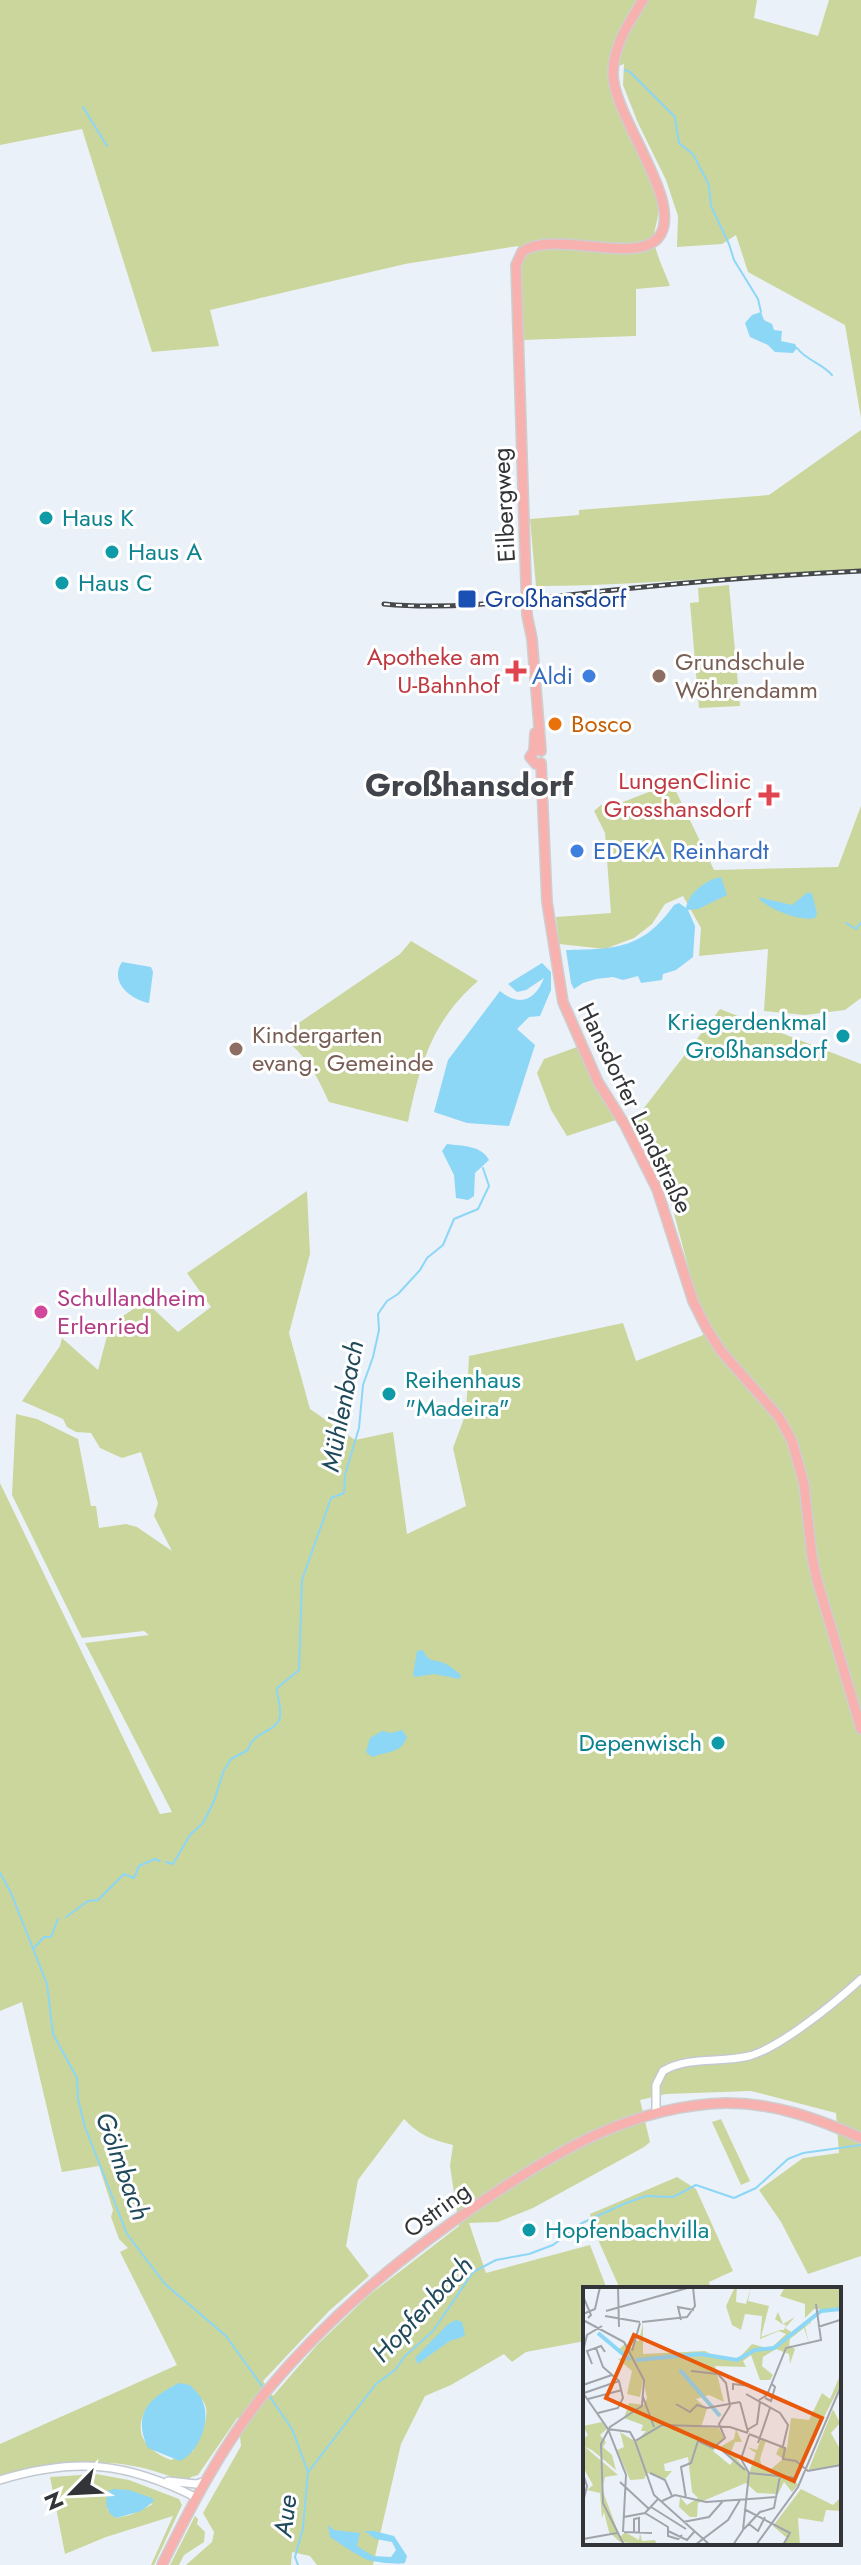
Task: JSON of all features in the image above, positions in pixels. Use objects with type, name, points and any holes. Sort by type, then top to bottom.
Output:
[{"type":"main road","name":"Eilbergweg","points":[[538,764],[545,757],[538,751],[532,639],[527,615],[515,297],[517,261],[526,249],[545,244],[632,247],[656,240],[662,230],[664,209],[658,183],[617,101],[613,74],[617,46],[643,0]]},
{"type":"main road","name":"Hansdorfer Landstraße","points":[[538,764],[547,902],[563,1002],[598,1082],[625,1125],[657,1189],[693,1301],[707,1329],[721,1351],[779,1417],[792,1441],[804,1484],[817,1580],[861,1729]]},
{"type":"main road","name":"Ostring","points":[[162,2565],[206,2481],[265,2394],[331,2321],[449,2224],[568,2147],[614,2126],[656,2113],[715,2104],[768,2107],[814,2118],[861,2138]]},
{"type":"street","points":[[656,2113],[656,2085],[663,2071],[685,2063],[752,2056],[785,2038],[861,1979]]},
{"type":"street","points":[[0,2480],[85,2466],[122,2469],[187,2484],[206,2481]]},
{"type":"street","points":[[162,2480],[197,2498]]},
{"type":"street","points":[[187,2484],[197,2498]]},
{"type":"green space","points":[[0,0],[757,0],[754,18],[818,36],[829,0],[861,0],[861,418],[845,325],[748,272],[736,235],[722,244],[677,247],[678,216],[666,180],[623,85],[624,64],[607,70],[610,87],[656,197],[655,244],[670,286],[636,289],[636,336],[523,340],[518,246],[405,264],[210,310],[219,346],[152,352],[82,129],[0,145]]},
{"type":"green space","points":[[861,430],[861,569],[536,586],[530,519],[579,515],[579,510],[769,495]]},
{"type":"green space","points":[[729,585],[740,706],[699,708],[690,603],[699,602],[698,588]]},
{"type":"green space","points":[[672,783],[714,870],[838,867],[861,806],[861,998],[845,1010],[805,1015],[764,1011],[768,949],[699,956],[701,928],[683,896],[665,904],[652,924],[634,938],[605,949],[559,944],[556,917],[611,913],[605,833],[594,811],[601,805],[623,802]]},
{"type":"green space","points":[[411,941],[478,981],[449,1012],[430,1045],[408,1122],[329,1102],[310,1066],[282,1038],[284,1033],[400,954]]},
{"type":"green space","points":[[720,1009],[861,1064],[861,2256],[808,2274],[781,2222],[759,2190],[803,2158],[839,2153],[836,2113],[751,2091],[666,2094],[640,2100],[650,2142],[644,2147],[533,2208],[498,2222],[469,2223],[486,2273],[590,2245],[606,2287],[583,2287],[583,2341],[526,2352],[512,2362],[504,2354],[451,2385],[425,2396],[401,2444],[373,2565],[317,2565],[310,2556],[292,2552],[291,2565],[186,2565],[212,2542],[214,2532],[203,2513],[241,2446],[238,2417],[198,2475],[188,2481],[140,2467],[100,2463],[66,2465],[0,2477],[0,2444],[177,2365],[120,2252],[128,2248],[119,2239],[111,2217],[113,2210],[99,2166],[62,2172],[22,2002],[0,2011],[0,1483],[160,1814],[172,1812],[85,1643],[149,1635],[144,1631],[82,1638],[12,1495],[16,1414],[37,1419],[78,1439],[91,1506],[96,1506],[99,1528],[126,1524],[137,1527],[172,1551],[154,1516],[158,1503],[141,1452],[122,1458],[100,1448],[91,1433],[76,1432],[67,1427],[63,1419],[22,1401],[60,1346],[62,1338],[98,1370],[110,1325],[145,1301],[178,1332],[211,1307],[187,1273],[307,1191],[310,1254],[289,1333],[310,1409],[355,1440],[393,1432],[407,1534],[466,1506],[453,1448],[466,1413],[469,1356],[623,1323],[636,1361],[701,1336],[711,1329],[696,1296],[672,1206],[634,1121]],"holes":[[[404,2119],[415,2129],[453,2145],[450,2166],[459,2226],[368,2296],[317,2345],[273,2396],[263,2381],[329,2311],[369,2276],[346,2246],[358,2180]],[[173,2386],[187,2390],[204,2402],[206,2418],[193,2451],[171,2460],[156,2453],[147,2444],[141,2424],[144,2414],[160,2394]]]},
{"type":"green space","points":[[577,1047],[616,1120],[567,1136],[551,1110],[537,1073],[544,1059]]},
{"type":"green space","points":[[721,2119],[750,2181],[741,2185],[712,2122]]},
{"type":"green space","points":[[677,2177],[696,2189],[733,2271],[709,2282],[710,2287],[619,2287],[590,2214]]},
{"type":"green space","points":[[96,2474],[129,2480],[179,2499],[182,2505],[154,2565],[151,2565],[173,2516],[106,2537],[65,2554],[50,2477]],"holes":[[[108,2491],[153,2504],[116,2518],[107,2509]]]},
{"type":"green space","points":[[195,2516],[197,2524],[205,2532],[204,2542],[184,2555],[179,2565],[170,2565]]},
{"type":"water","points":[[761,312],[774,330],[782,331],[781,341],[795,344],[797,348],[793,353],[775,352],[768,345],[750,337],[745,323],[752,315]]},
{"type":"water","points":[[721,877],[727,895],[698,909],[688,910],[695,926],[693,957],[676,970],[663,974],[662,980],[641,983],[638,976],[623,980],[613,977],[583,983],[574,989],[566,950],[627,944],[651,930],[674,905],[679,903],[686,908],[699,888]]},
{"type":"water","points":[[808,892],[812,894],[817,913],[815,918],[809,919],[784,914],[758,897],[792,905]]},
{"type":"water","points":[[122,962],[151,967],[149,1003],[129,994],[120,983],[118,976]]},
{"type":"water","points":[[542,963],[551,972],[551,990],[540,1016],[529,1017],[517,1029],[535,1045],[509,1126],[467,1123],[434,1112],[448,1060],[500,991],[520,1000],[536,992],[544,978],[517,992],[508,984]]},
{"type":"water","points":[[447,1144],[476,1149],[489,1160],[475,1173],[474,1196],[468,1200],[456,1198],[454,1175],[442,1151]]},
{"type":"water","points":[[423,1650],[429,1659],[455,1670],[461,1675],[460,1679],[434,1674],[415,1677],[417,1651]]},
{"type":"water","points":[[402,1730],[407,1737],[397,1749],[372,1757],[366,1752],[370,1738],[382,1731],[391,1733]]},
{"type":"water","points":[[456,2320],[462,2322],[465,2335],[449,2341],[418,2364],[415,2358],[448,2324]]},
{"type":"water","points":[[179,2383],[190,2385],[205,2408],[202,2435],[193,2451],[180,2461],[148,2448],[142,2426],[146,2408],[152,2401]]},
{"type":"water","points":[[129,2490],[154,2501],[141,2511],[116,2518],[106,2503],[108,2491]]},
{"type":"water","points":[[328,2525],[334,2530],[360,2533],[357,2546],[373,2556],[391,2557],[396,2550],[392,2542],[376,2539],[364,2531],[394,2536],[407,2556],[405,2563],[364,2558],[330,2537]]},
{"type":"waterway","points":[[625,70],[675,117],[679,143],[693,154],[709,185],[711,206],[734,260],[758,299],[761,312]]},
{"type":"waterway","points":[[83,107],[107,146]]},
{"type":"waterway","points":[[797,348],[832,375]]},
{"type":"waterway","points":[[846,923],[856,929],[861,923]]},
{"type":"waterway","name":"Mühlenbach","points":[[166,1862],[173,1864],[190,1835],[203,1823],[231,1759],[248,1750],[254,1739],[279,1720],[277,1688],[299,1670],[302,1580],[331,1498],[344,1493],[345,1475],[359,1428],[363,1385],[379,1330],[378,1314],[387,1301],[398,1294],[420,1270],[427,1258],[443,1245],[454,1219],[478,1209],[489,1186],[483,1168]]},
{"type":"waterway","name":"Mühlenbach","points":[[66,1917],[88,1901],[98,1900],[124,1874],[134,1878],[139,1866],[155,1859],[160,1861]]},
{"type":"waterway","name":"Gölmbach","points":[[0,1873],[47,1984],[53,2034],[77,2078],[85,2127],[127,2234],[165,2284],[226,2336],[264,2389]]},
{"type":"waterway","name":"Mühlenbach","points":[[34,1948],[44,1937],[51,1937],[58,1919]]},
{"type":"waterway","name":"Hopfenbach","points":[[309,2471],[376,2384],[395,2370],[405,2356],[433,2331],[473,2272],[496,2260],[529,2254],[553,2245],[582,2223],[646,2196],[673,2197],[696,2185],[734,2198],[756,2188],[788,2159],[803,2153],[861,2145]]},
{"type":"waterway","name":"Aue","points":[[268,2394],[292,2429],[308,2472],[303,2528],[295,2557],[298,2565]]},
{"type":"railway","points":[[384,604],[466,605],[700,582],[861,571]]},
{"type":"place","name":"Haus K","points":[[46,518]]},
{"type":"place","name":"Haus A","points":[[112,552]]},
{"type":"place","name":"Haus C","points":[[62,583]]},
{"type":"place","name":"Großhansdorf","points":[[467,599]]},
{"type":"place","name":"Apotheke am U-Bahnhof","points":[[516,671]]},
{"type":"place","name":"Aldi","points":[[589,676]]},
{"type":"place","name":"Grundschule Wöhrendamm","points":[[659,676]]},
{"type":"place","name":"Bosco","points":[[555,724]]},
{"type":"place","name":"LungenClinic Grosshansdorf","points":[[769,795]]},
{"type":"place","name":"EDEKA Reinhardt","points":[[577,851]]},
{"type":"place","name":"Kriegerdenkmal Großhansdorf","points":[[843,1036]]},
{"type":"place","name":"Kindergarten evang. Gemeinde","points":[[236,1049]]},
{"type":"place","name":"Schullandheim Erlenried","points":[[41,1312]]},
{"type":"place","name":"Reihenhaus \"Madeira\"","points":[[389,1394]]},
{"type":"place","name":"Depenwisch","points":[[718,1743]]},
{"type":"place","name":"Hopfenbachvilla","points":[[529,2230]]},
{"type":"district","name":"Großhansdorf","points":[[469,785]]}]
